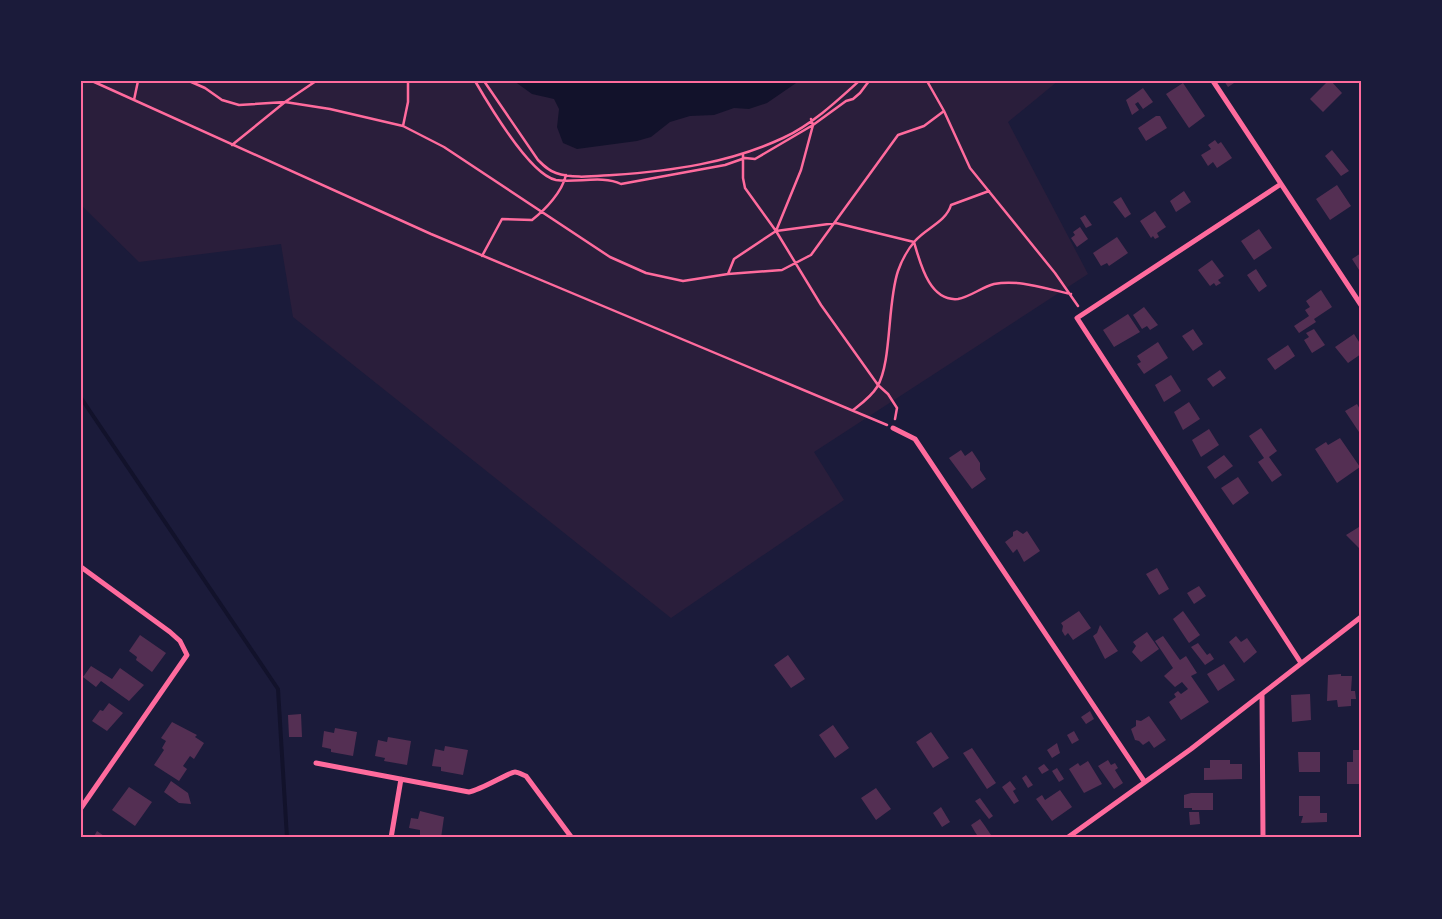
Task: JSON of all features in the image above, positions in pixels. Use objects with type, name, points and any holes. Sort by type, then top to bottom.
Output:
[{"type":"street","points":[[1213,81],[1361,305]]},
{"type":"street","points":[[1281,184],[1077,318],[1302,663]]},
{"type":"street","points":[[893,428],[915,439],[1144,781]]},
{"type":"street","points":[[81,567],[170,632],[180,641],[188,656],[81,808]]},
{"type":"street","points":[[1067,838],[1191,749],[1361,617]]},
{"type":"street","points":[[1262,694],[1263,838]]},
{"type":"street","points":[[316,763],[469,792],[481,790],[508,774],[515,772],[526,776],[572,838]]},
{"type":"street","points":[[392,838],[401,779]]},
{"type":"path","points":[[92,81],[232,146],[482,256],[893,428],[897,408],[888,394],[878,386],[821,305],[776,231],[745,188],[743,178],[744,156]]},
{"type":"path","points":[[134,100],[138,81]]},
{"type":"path","points":[[189,81],[205,88],[222,100],[239,105],[285,102],[330,109],[403,126],[444,147],[543,211],[610,258],[646,273],[683,281],[728,274],[782,270],[811,255],[898,135],[924,126],[944,110]]},
{"type":"path","points":[[232,146],[285,102],[316,81]]},
{"type":"path","points":[[403,126],[408,102],[408,81]]},
{"type":"path","points":[[475,81],[507,134],[540,173],[554,180],[613,180],[621,184],[725,165],[784,137],[838,100],[859,81]]},
{"type":"path","points":[[484,81],[538,160],[548,170],[566,175],[666,171],[744,156],[755,159],[813,125],[846,101],[853,99],[868,81]]},
{"type":"path","points":[[927,81],[944,110],[970,168],[1071,294],[1083,314]]},
{"type":"path","points":[[776,231],[801,170],[813,125],[811,120]]},
{"type":"path","points":[[482,256],[502,219],[532,220],[543,211],[565,181],[566,175]]},
{"type":"path","points":[[852,410],[868,400],[878,386],[884,363],[890,306],[898,270],[914,242],[948,215],[951,205],[989,191]]},
{"type":"path","points":[[728,274],[734,259],[776,231],[836,223],[914,242]]},
{"type":"path","points":[[914,242],[930,285],[944,297],[958,299],[993,284],[1017,283],[1071,294]]},
{"type":"shaded area","points":[[81,81],[1058,81],[1008,122],[1088,274],[814,452],[844,500],[671,618],[293,317],[281,244],[139,262],[81,205]]},
{"type":"shaded area","points":[[514,81],[799,81],[767,103],[749,109],[734,108],[714,115],[690,116],[670,122],[651,137],[637,141],[577,149],[563,143],[557,127],[559,109],[554,99],[532,94]]},
{"type":"building","points":[[1224,81],[1237,81],[1228,87]]},
{"type":"building","points":[[1328,81],[1331,81],[1342,93],[1323,112],[1310,99]]},
{"type":"building","points":[[1183,83],[1205,116],[1189,128],[1166,94]]},
{"type":"building","points":[[1143,88],[1153,102],[1143,109],[1138,102],[1135,104],[1139,110],[1132,115],[1126,100]]},
{"type":"building","points":[[1156,116],[1160,116],[1167,128],[1146,141],[1138,128]]},
{"type":"building","points":[[1215,140],[1218,144],[1221,142],[1232,158],[1217,168],[1213,162],[1208,166],[1201,155],[1211,149],[1208,145]]},
{"type":"building","points":[[1332,150],[1349,171],[1341,176],[1325,156]]},
{"type":"building","points":[[1337,185],[1351,206],[1330,220],[1316,199]]},
{"type":"building","points":[[1184,191],[1191,202],[1176,212],[1170,201]]},
{"type":"building","points":[[1121,197],[1131,214],[1125,218],[1113,202]]},
{"type":"building","points":[[1155,211],[1166,227],[1157,233],[1159,237],[1155,239],[1153,236],[1151,238],[1140,221]]},
{"type":"building","points":[[1085,215],[1092,225],[1086,228],[1080,218]]},
{"type":"building","points":[[1080,227],[1088,239],[1077,247],[1071,238],[1075,235],[1073,232]]},
{"type":"building","points":[[1259,229],[1272,248],[1254,260],[1241,241]]},
{"type":"building","points":[[1117,237],[1128,253],[1109,266],[1107,263],[1101,266],[1093,253]]},
{"type":"building","points":[[1361,253],[1361,273],[1352,259]]},
{"type":"building","points":[[1212,260],[1224,276],[1218,280],[1221,283],[1216,286],[1214,283],[1210,286],[1198,270]]},
{"type":"building","points":[[1256,269],[1267,286],[1259,292],[1247,275]]},
{"type":"building","points":[[1321,290],[1332,307],[1314,319],[1316,322],[1299,333],[1294,326],[1309,316],[1305,310],[1310,307],[1306,301]]},
{"type":"building","points":[[1144,307],[1158,325],[1150,330],[1147,326],[1142,329],[1133,315]]},
{"type":"building","points":[[1128,314],[1140,332],[1114,347],[1103,330]]},
{"type":"building","points":[[1193,329],[1203,344],[1193,351],[1182,336]]},
{"type":"building","points":[[1314,329],[1325,345],[1312,353],[1304,340],[1309,337],[1306,333]]},
{"type":"building","points":[[1354,334],[1361,345],[1361,354],[1348,363],[1335,347]]},
{"type":"building","points":[[1158,342],[1168,358],[1144,374],[1137,364],[1141,362],[1137,356]]},
{"type":"building","points":[[1288,345],[1295,356],[1275,370],[1267,359]]},
{"type":"building","points":[[1220,370],[1226,378],[1213,387],[1207,379]]},
{"type":"building","points":[[1171,375],[1181,391],[1164,402],[1155,385]]},
{"type":"building","points":[[1189,402],[1200,419],[1183,430],[1174,412]]},
{"type":"building","points":[[1357,404],[1361,411],[1361,435],[1345,411]]},
{"type":"building","points":[[1261,428],[1277,451],[1269,457],[1282,475],[1272,482],[1258,462],[1264,458],[1249,436]]},
{"type":"building","points":[[1209,429],[1219,445],[1201,457],[1192,440]]},
{"type":"building","points":[[1340,438],[1360,467],[1337,483],[1315,449],[1326,442],[1328,445]]},
{"type":"building","points":[[961,450],[965,456],[972,451],[980,463],[980,470],[986,479],[972,489],[949,458]]},
{"type":"building","points":[[1224,455],[1233,466],[1215,479],[1207,467]]},
{"type":"building","points":[[1238,477],[1249,493],[1233,505],[1221,488]]},
{"type":"building","points":[[1359,527],[1361,531],[1361,550],[1346,535]]},
{"type":"building","points":[[1017,530],[1023,534],[1027,531],[1040,551],[1024,562],[1017,549],[1013,553],[1005,542]]},
{"type":"building","points":[[1157,568],[1169,589],[1159,595],[1146,574]]},
{"type":"building","points":[[1199,586],[1206,596],[1194,604],[1187,593]]},
{"type":"building","points":[[1079,611],[1091,628],[1073,640],[1068,633],[1065,636],[1061,623]]},
{"type":"building","points":[[1183,611],[1200,635],[1189,643],[1173,619]]},
{"type":"building","points":[[1100,625],[1118,651],[1105,659],[1093,636],[1097,633]]},
{"type":"building","points":[[1147,632],[1159,649],[1141,662],[1132,652],[1136,646],[1133,642]]},
{"type":"building","points":[[140,635],[166,653],[152,672],[136,660],[137,657],[129,651]]},
{"type":"building","points":[[1163,636],[1180,660],[1186,656],[1197,673],[1191,676],[1209,702],[1181,720],[1169,702],[1176,697],[1174,694],[1178,691],[1181,694],[1188,689],[1182,682],[1175,687],[1164,676],[1173,668],[1155,641]]},
{"type":"building","points":[[1236,636],[1241,642],[1247,638],[1257,652],[1244,663],[1229,642]]},
{"type":"building","points":[[1198,643],[1207,655],[1210,653],[1214,659],[1205,665],[1191,647]]},
{"type":"building","points":[[788,655],[805,679],[791,688],[774,665]]},
{"type":"building","points":[[1224,664],[1235,680],[1218,691],[1207,674]]},
{"type":"building","points":[[91,666],[112,679],[120,668],[144,685],[129,701],[101,681],[96,687],[83,677]]},
{"type":"building","points":[[1341,674],[1341,676],[1352,676],[1351,691],[1355,691],[1356,699],[1351,699],[1351,706],[1338,707],[1337,700],[1327,701],[1328,675]]},
{"type":"building","points":[[1310,694],[1311,720],[1292,722],[1291,695]]},
{"type":"building","points":[[109,703],[123,713],[107,731],[92,721],[100,710],[103,711]]},
{"type":"building","points":[[1090,711],[1094,719],[1086,724],[1081,717]]},
{"type":"building","points":[[301,714],[302,737],[289,737],[288,715]]},
{"type":"building","points":[[1149,716],[1166,740],[1154,748],[1149,741],[1143,745],[1135,740],[1131,729],[1136,726],[1136,720],[1141,721]]},
{"type":"building","points":[[172,722],[197,735],[195,737],[204,743],[194,759],[190,756],[183,766],[187,769],[179,781],[154,765],[164,750],[162,748],[166,741],[161,738]]},
{"type":"building","points":[[833,725],[849,748],[835,758],[819,735]]},
{"type":"building","points":[[335,728],[357,732],[353,756],[331,752],[331,749],[322,747],[324,731],[334,733]]},
{"type":"building","points":[[1074,731],[1079,740],[1072,744],[1067,735]]},
{"type":"building","points":[[931,732],[949,758],[933,768],[916,742]]},
{"type":"building","points":[[388,737],[411,741],[407,765],[384,761],[385,758],[375,756],[378,740],[387,742]]},
{"type":"building","points":[[1057,743],[1060,753],[1052,758],[1047,750]]},
{"type":"building","points":[[445,746],[468,750],[463,775],[441,771],[441,767],[432,766],[435,749],[444,751]]},
{"type":"building","points":[[972,748],[996,783],[987,789],[963,753]]},
{"type":"building","points":[[1353,750],[1360,750],[1360,784],[1347,784],[1347,762],[1353,762]]},
{"type":"building","points":[[1298,752],[1320,752],[1320,772],[1299,772]]},
{"type":"building","points":[[1108,760],[1111,765],[1115,763],[1118,768],[1115,770],[1123,783],[1114,789],[1098,766]]},
{"type":"building","points":[[1210,760],[1230,760],[1230,764],[1242,764],[1242,779],[1204,780],[1204,768],[1210,768]]},
{"type":"building","points":[[1088,761],[1102,784],[1084,793],[1069,769],[1078,763],[1080,766]]},
{"type":"building","points":[[1044,764],[1049,770],[1042,774],[1038,768]]},
{"type":"building","points":[[1057,768],[1064,779],[1059,782],[1052,771]]},
{"type":"building","points":[[1026,775],[1033,785],[1028,788],[1022,778]]},
{"type":"building","points":[[171,781],[188,793],[191,804],[179,803],[164,792]]},
{"type":"building","points":[[1010,781],[1016,789],[1013,791],[1019,801],[1014,804],[1002,787]]},
{"type":"building","points":[[129,787],[152,802],[135,826],[112,810]]},
{"type":"building","points":[[876,788],[891,809],[876,820],[861,798]]},
{"type":"building","points":[[1060,790],[1072,807],[1052,821],[1036,799],[1042,795],[1045,800]]},
{"type":"building","points":[[1191,793],[1213,793],[1213,810],[1184,808],[1184,795]]},
{"type":"building","points":[[1299,796],[1320,796],[1320,813],[1327,813],[1327,822],[1301,823],[1303,816],[1299,816]]},
{"type":"building","points":[[980,798],[993,816],[989,819],[975,801]]},
{"type":"building","points":[[941,807],[950,822],[942,827],[933,813]]},
{"type":"building","points":[[420,811],[444,817],[441,838],[420,838],[420,830],[409,828],[411,818],[418,819]]},
{"type":"building","points":[[1189,812],[1199,812],[1200,824],[1190,825]]},
{"type":"building","points":[[980,819],[993,838],[979,838],[971,825]]},
{"type":"building","points":[[97,831],[107,838],[93,838]]},
{"type":"waterway","points":[[81,398],[278,689],[287,838]]}]
